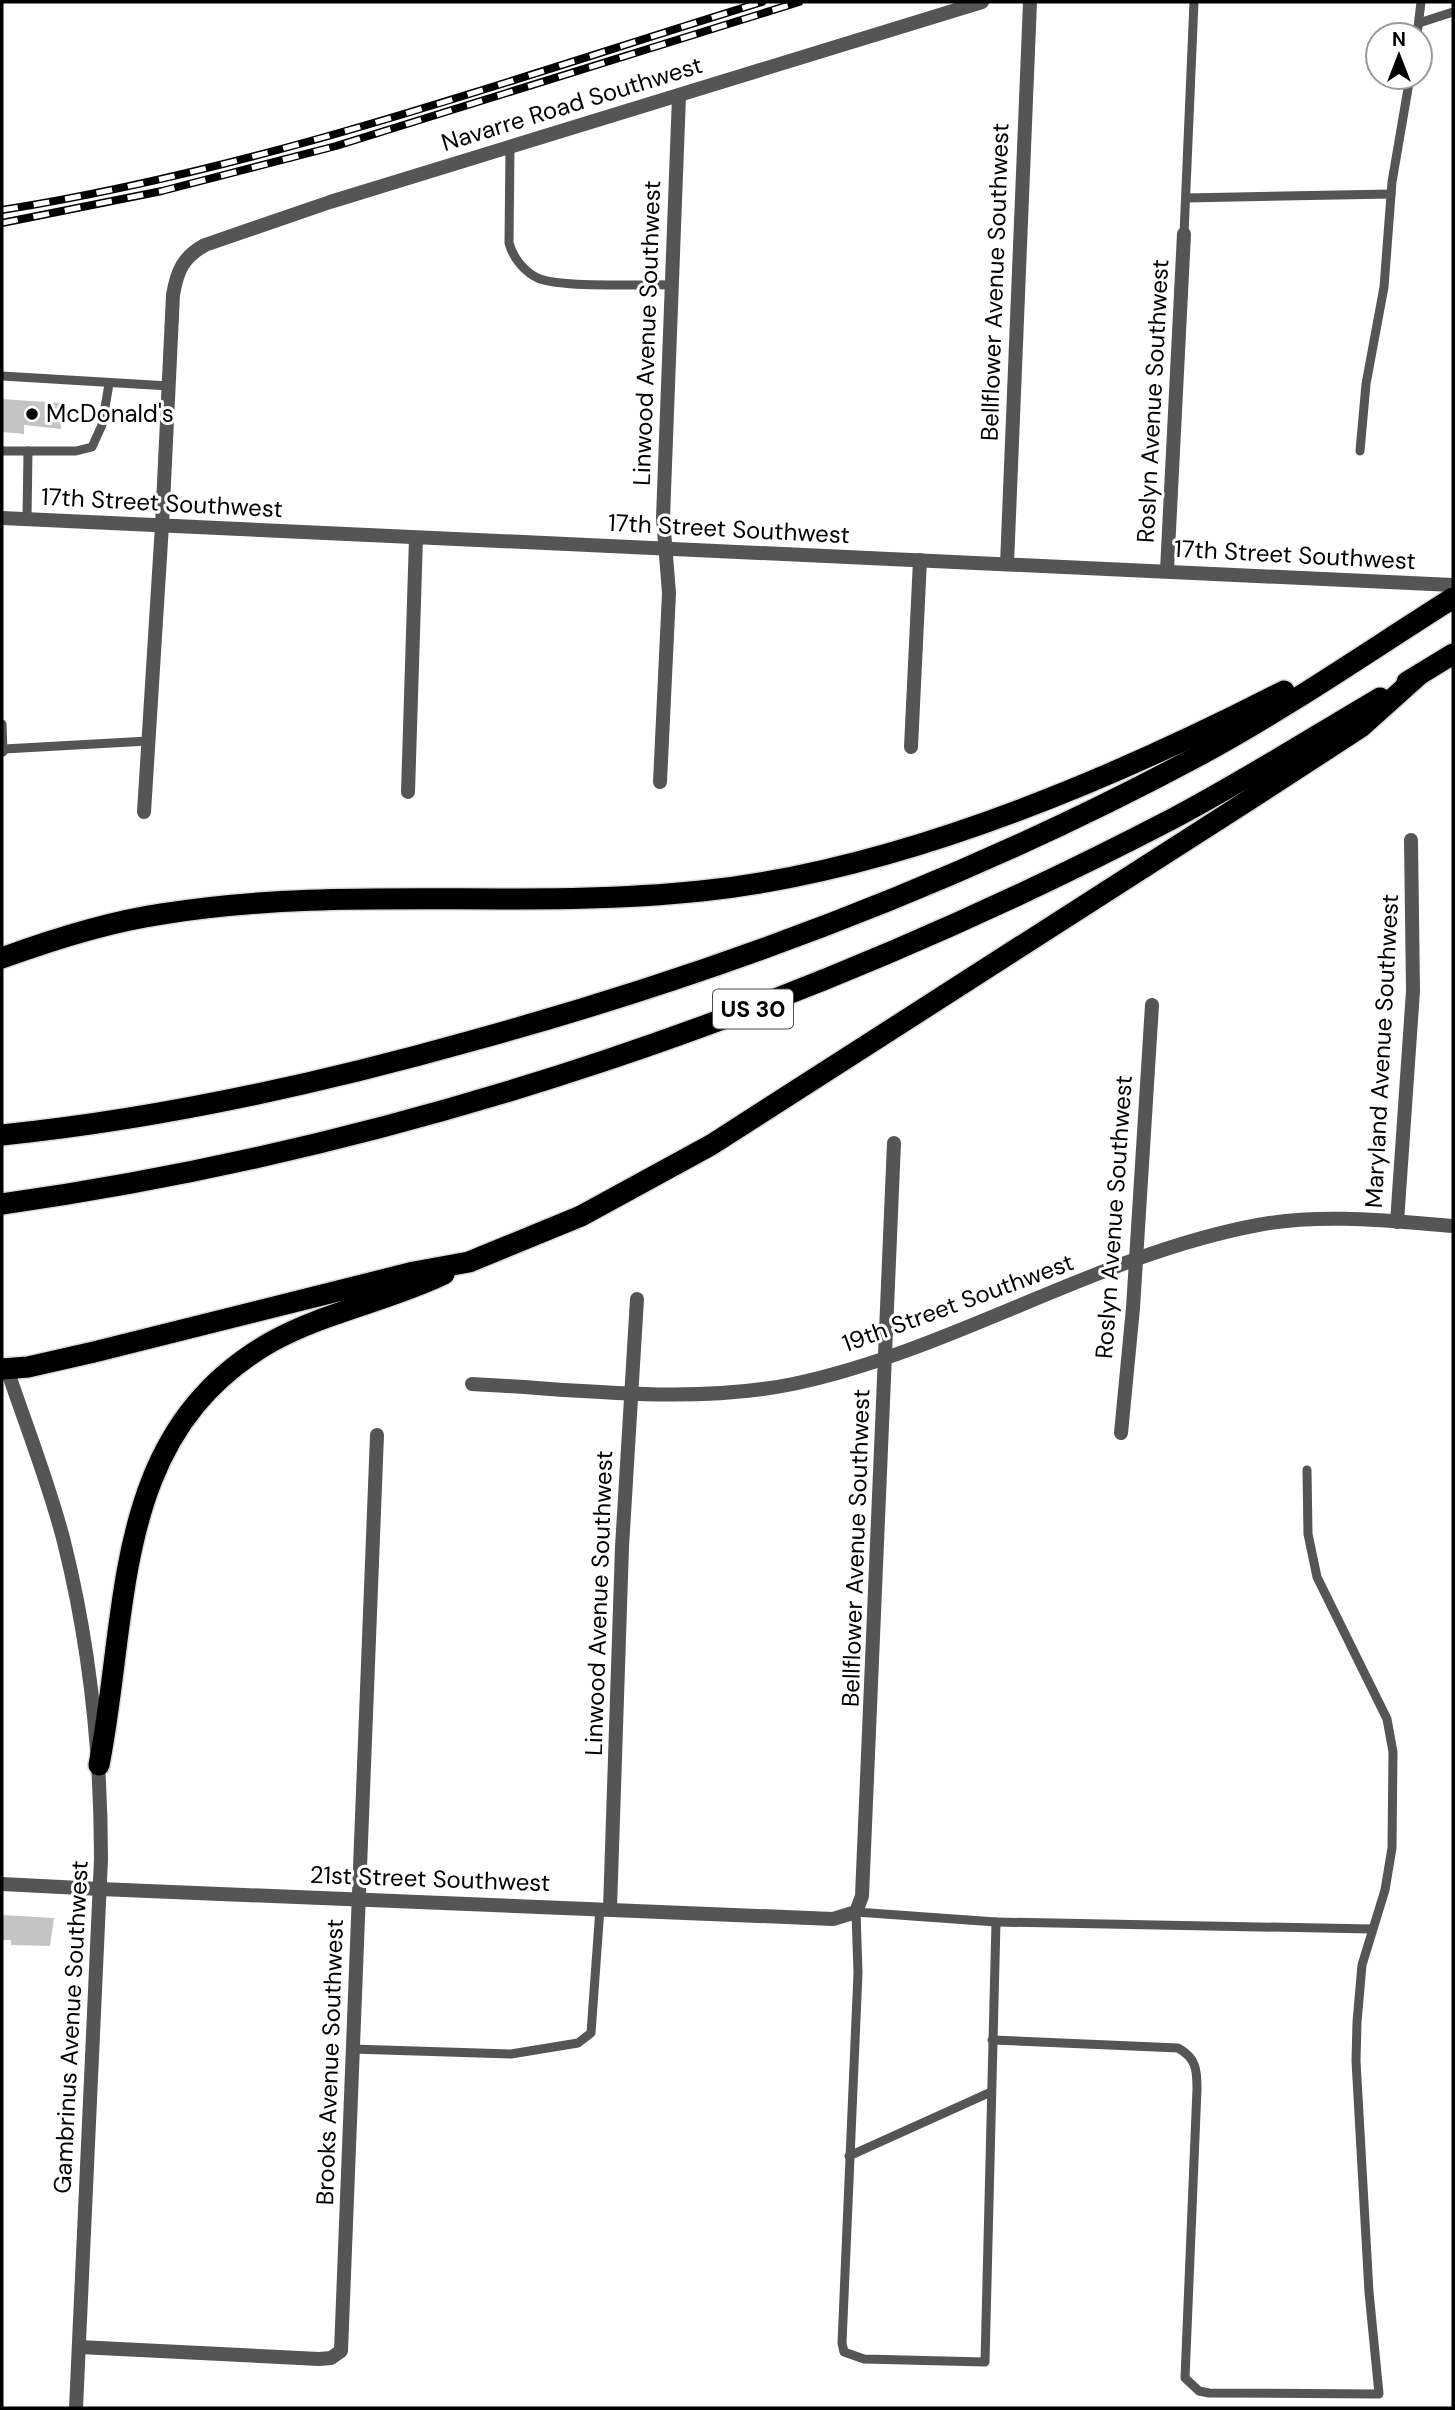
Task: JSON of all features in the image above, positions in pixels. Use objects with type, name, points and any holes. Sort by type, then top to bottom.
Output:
[{"type":"highway","name":"US 30","points":[[7,1135],[176,1109],[344,1074],[546,1021],[769,948],[935,883],[1065,824],[1200,755],[1453,598]]},
{"type":"highway","points":[[2,958],[109,924],[208,907],[321,901],[644,896],[778,880],[862,860],[1020,809],[1180,742],[1380,645]]},
{"type":"highway","name":"US 30","points":[[2,1204],[118,1186],[334,1140],[462,1106],[682,1036],[875,960],[1023,894],[1177,816],[1452,654]]},
{"type":"highway","points":[[99,1765],[112,1698],[122,1602],[140,1508],[154,1471],[190,1414],[228,1373],[270,1343],[299,1328],[424,1284],[469,1262],[581,1216],[711,1145],[1361,727],[1419,675]]},
{"type":"highway","points":[[4,1369],[94,1352],[414,1272],[469,1262]]},
{"type":"street","name":"Navarre Road Southwest","points":[[169,386],[173,295],[182,263],[205,245],[510,147],[982,2]]},
{"type":"street","name":"Bellflower Avenue Southwest","points":[[1007,564],[1030,2]]},
{"type":"street","name":"Linwood Avenue Southwest","points":[[660,782],[669,593],[663,518],[679,96]]},
{"type":"street","name":"Roslyn Avenue Southwest","points":[[1167,570],[1184,234]]},
{"type":"street","points":[[144,812],[169,386]]},
{"type":"street","name":"17th Street Southwest","points":[[2,518],[1453,585]]},
{"type":"street","points":[[408,792],[416,538]]},
{"type":"street","points":[[911,747],[920,560]]},
{"type":"street","name":"Maryland Avenue Southwest","points":[[1397,1222],[1413,991],[1411,840]]},
{"type":"street","name":"Roslyn Avenue Southwest","points":[[1121,1433],[1136,1262],[1152,1005]]},
{"type":"street","name":"Bellflower Avenue Southwest","points":[[856,1912],[862,1896],[868,1788],[894,1143]]},
{"type":"street","name":"19th Street Southwest","points":[[472,1384],[692,1393],[765,1388],[836,1373],[1136,1262],[1205,1238],[1259,1225],[1333,1220],[1453,1226]]},
{"type":"street","name":"Linwood Avenue Southwest","points":[[605,1908],[630,1392],[637,1299]]},
{"type":"street","name":"Gambrinus Avenue Southwest","points":[[4,1369],[63,1538],[86,1648],[99,1765],[100,1889],[76,2408]]},
{"type":"street","name":"Brooks Avenue Southwest","points":[[79,2347],[319,2359],[339,2354],[344,2342],[352,2049],[377,1435]]},
{"type":"street","name":"21st Street Southwest","points":[[2,1884],[832,1919],[856,1912]]},
{"type":"lane","points":[[1184,234],[1195,2]]},
{"type":"lane","points":[[1419,21],[1421,2]]},
{"type":"lane","points":[[1425,21],[1453,12]]},
{"type":"lane","points":[[1360,451],[1366,384],[1384,287],[1391,194],[1407,91]]},
{"type":"lane","points":[[510,147],[509,243],[512,253],[529,273],[541,279],[567,282],[672,285]]},
{"type":"lane","points":[[1186,198],[1391,194]]},
{"type":"lane","points":[[2,376],[169,386]]},
{"type":"lane","points":[[2,451],[76,451],[92,447],[102,425],[110,384]]},
{"type":"lane","points":[[27,519],[28,451]]},
{"type":"lane","points":[[2,724],[3,751],[148,741]]},
{"type":"lane","points":[[992,2040],[1178,2048],[1191,2056],[1197,2071],[1197,2089],[1185,2378],[1199,2391],[1209,2393],[1379,2394],[1369,2292],[1356,2062],[1362,1965],[1385,1889],[1392,1848],[1393,1752],[1387,1718],[1317,1577],[1308,1534],[1307,1470]]},
{"type":"lane","points":[[352,2049],[511,2054],[578,2043],[591,2033],[605,1908]]},
{"type":"lane","points":[[996,1922],[985,2362],[864,2359],[844,2352],[842,2343],[858,1973],[856,1912],[996,1922],[1372,1929]]},
{"type":"lane","points":[[849,2157],[991,2092]]},
{"type":"building","name":"McDonald's","points":[[2,399],[61,403],[61,429],[24,425],[24,434],[2,432]]},
{"type":"building","points":[[2,1915],[54,1918],[50,1946],[11,1945],[11,1940],[2,1940]]},
{"type":"railway","points":[[2,210],[195,171],[290,146],[480,91],[762,2]]},
{"type":"railway","points":[[2,223],[162,191],[336,146],[799,2]]},
{"type":"place","name":"McDonald's","points":[[32,414]]}]
